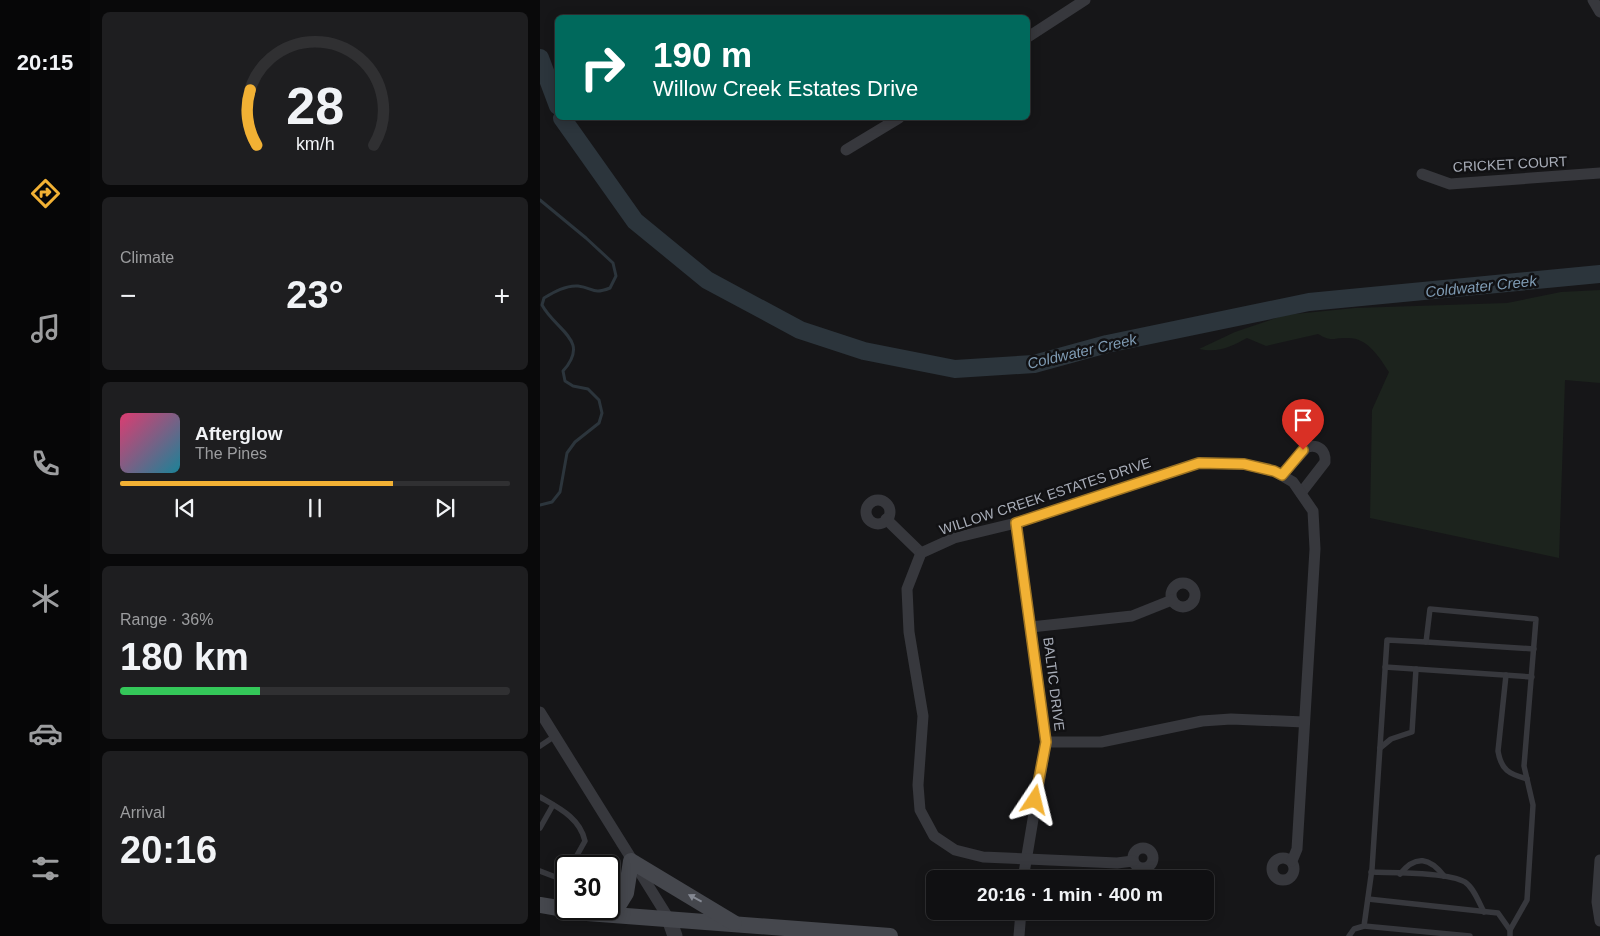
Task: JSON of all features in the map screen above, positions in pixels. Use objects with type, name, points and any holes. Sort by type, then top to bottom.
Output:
[{"type":"main road","points":[[620,903],[626,893],[631,861],[736,924]]},
{"type":"main road","points":[[540,905],[555,908]]},
{"type":"main road","points":[[620,915],[890,936]]},
{"type":"main road","points":[[720,936],[736,924]]},
{"type":"street","points":[[1030,35],[1085,0]]},
{"type":"street","points":[[1592,0],[1600,12]]},
{"type":"street","points":[[846,150],[896,120]]},
{"type":"street","name":"CRICKET COURT","points":[[1422,174],[1450,184],[1600,173]]},
{"type":"street","points":[[1282,475],[1307,447],[1317,446],[1321,449],[1326,457],[1325,462],[1301,493]]},
{"type":"street","name":"WILLOW CREEK ESTATES DRIVE","points":[[922,553],[954,538],[1016,523],[1199,463],[1244,464],[1274,471],[1293,482],[1313,511],[1315,549],[1296,849],[1292,861]]},
{"type":"street","points":[[886,519],[922,553],[907,589],[909,632],[923,716],[918,785],[920,810],[934,836],[955,850],[984,857],[1117,863],[1133,861]]},
{"type":"street","name":"BALTIC DRIVE","points":[[1016,523],[1032,627],[1046,742],[1024,870]]},
{"type":"street","points":[[1032,627],[1132,616],[1172,600]]},
{"type":"street","points":[[540,712],[668,919],[675,936]]},
{"type":"street","points":[[1046,742],[1101,742],[1202,721],[1231,719],[1304,722]]},
{"type":"street","points":[[1600,860],[1600,921]]},
{"type":"street","points":[[1019,936],[1020,920]]},
{"type":"lane","points":[[1426,642],[1430,609],[1536,619],[1524,766],[1533,805],[1527,900],[1510,933]]},
{"type":"lane","points":[[1364,926],[1371,872],[1387,640],[1534,649]]},
{"type":"lane","points":[[1385,667],[1532,677]]},
{"type":"lane","points":[[1380,748],[1391,739],[1412,732],[1416,669]]},
{"type":"lane","points":[[1506,675],[1498,751],[1500,761],[1504,770],[1511,775],[1527,779]]},
{"type":"lane","points":[[540,746],[555,735]]},
{"type":"lane","points":[[540,797],[569,814],[583,832],[585,841],[577,855]]},
{"type":"lane","points":[[540,828],[542,818],[553,805]]},
{"type":"lane","points":[[1400,874],[1406,866],[1425,861],[1434,864],[1444,876]]},
{"type":"lane","points":[[540,870],[555,877]]},
{"type":"lane","points":[[1371,872],[1444,876],[1465,882],[1474,893],[1484,912]]},
{"type":"lane","points":[[1368,899],[1498,914],[1510,933]]},
{"type":"lane","points":[[1349,936],[1354,929],[1364,926],[1470,936]]},
{"type":"shaded area","points":[[1600,290],[1600,383],[1565,380],[1559,558],[1370,518],[1372,410],[1389,372],[1372,349],[1361,341],[1348,338],[1330,339],[1318,334],[1266,346],[1247,338],[1224,348],[1213,350],[1199,349],[1235,332],[1285,315],[1355,308],[1507,303],[1561,292]]},
{"type":"waterway","name":"Coldwater Creek","points":[[540,58],[555,98]]},
{"type":"waterway","name":"Coldwater Creek","points":[[540,71],[544,68]]},
{"type":"waterway","name":"Coldwater Creek","points":[[563,120],[635,221],[707,280],[800,330],[864,351],[955,369],[1034,364],[1107,344],[1309,302],[1600,274]]},
{"type":"waterway","points":[[540,200],[613,263],[616,276],[610,288],[604,290],[596,291],[574,286],[560,289],[544,298],[542,305],[572,343],[574,351],[571,360],[563,371],[565,381],[573,386],[588,389],[599,400],[602,413],[599,423],[575,442],[567,453],[560,492],[552,502],[540,505]]},
{"type":"route","points":[[1035,800],[1046,742],[1032,627],[1016,523],[1199,463],[1244,464],[1274,471],[1282,475],[1303,450]]}]
